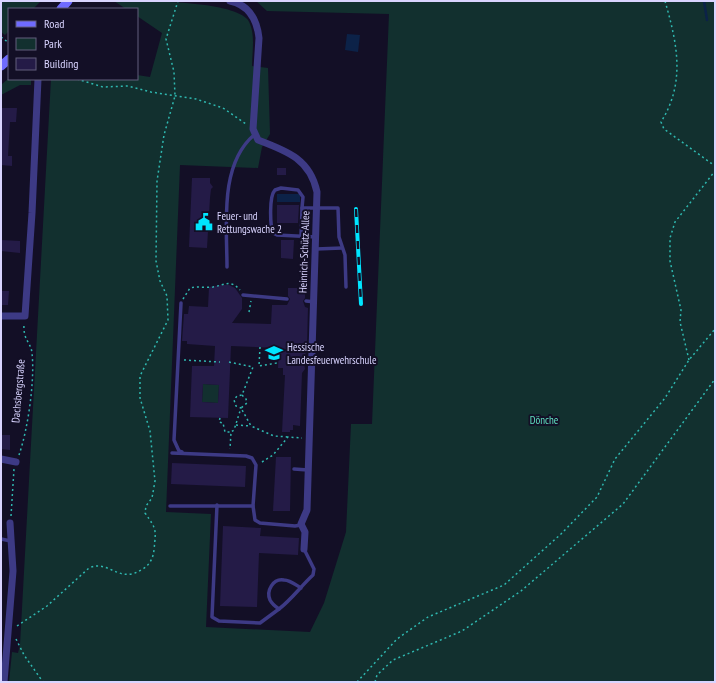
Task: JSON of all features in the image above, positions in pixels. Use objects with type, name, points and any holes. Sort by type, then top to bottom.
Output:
[{"type":"street","points":[[230,1],[245,8],[253,14],[258,26],[259,38],[254,132]]},
{"type":"street","points":[[1,316],[25,316],[32,213],[38,80]]},
{"type":"street","name":"Heinrich-Schütz-Allee","points":[[254,132],[258,140],[297,158],[308,168],[314,179],[318,209],[307,510],[301,524],[305,532],[304,550]]},
{"type":"street","points":[[1,459],[16,462]]},
{"type":"street","points":[[4,682],[13,571],[10,523]]},
{"type":"street","points":[[1,626],[9,627]]},
{"type":"lane","points":[[227,267],[227,203],[233,167],[240,151],[254,132]]},
{"type":"lane","points":[[302,237],[303,197],[298,190],[281,188],[272,193],[271,227],[273,233],[277,235],[302,237],[317,237]]},
{"type":"lane","points":[[302,208],[338,208],[339,237],[344,255],[346,287]]},
{"type":"lane","points":[[316,249],[342,248]]},
{"type":"lane","points":[[243,295],[287,299]]},
{"type":"lane","points":[[306,301],[315,302]]},
{"type":"lane","points":[[181,303],[174,440],[179,450],[185,453]]},
{"type":"lane","points":[[172,453],[229,455],[252,458],[256,465],[253,506],[255,520],[260,523],[295,526],[301,524]]},
{"type":"lane","points":[[294,469],[308,470]]},
{"type":"lane","points":[[217,505],[212,617],[219,621],[260,624],[279,610],[301,588],[314,572],[304,550]]},
{"type":"lane","points":[[170,506],[253,506]]},
{"type":"lane","points":[[1,539],[11,541]]},
{"type":"lane","points":[[279,610],[270,598],[269,593],[274,582],[285,580],[301,588]]},
{"type":"path","points":[[43,682],[24,655],[9,627],[15,627],[47,606],[89,568],[95,565],[101,565],[123,575],[134,574],[145,568],[151,561],[155,528],[145,513],[146,506],[152,498],[155,476],[150,431],[140,398],[140,376],[168,320],[167,296],[160,281],[156,261],[157,180],[164,134],[175,96],[174,72],[166,39],[178,1]]},
{"type":"path","points":[[665,1],[674,35],[678,74],[670,108],[661,122],[664,129],[715,166]]},
{"type":"path","points":[[80,80],[103,87],[128,86],[196,99],[223,108],[254,132]]},
{"type":"path","points":[[690,360],[680,322],[681,310],[670,261],[670,238],[675,222],[715,171]]},
{"type":"path","points":[[181,303],[190,288],[200,286],[214,287],[223,283],[234,285],[252,302],[249,312]]},
{"type":"path","name":"Dachsbergstraße","points":[[10,523],[16,462],[20,453],[28,419],[32,350],[24,337],[25,316]]},
{"type":"path","points":[[357,682],[374,662],[398,639],[428,617],[504,585],[561,534],[597,497],[615,459],[665,398],[690,360],[715,329]]},
{"type":"path","points":[[259,366],[260,347]]},
{"type":"path","points":[[178,359],[220,362]]},
{"type":"path","points":[[229,362],[253,366],[277,363]]},
{"type":"path","points":[[242,395],[253,366]]},
{"type":"path","points":[[375,682],[377,675],[393,660],[433,645],[462,631],[521,591],[623,504],[715,379]]},
{"type":"path","points":[[229,455],[231,432],[236,425],[241,408],[245,406],[247,401],[242,395]]},
{"type":"path","points":[[242,395],[237,396],[234,400],[236,406],[241,408],[252,426]]},
{"type":"path","points":[[220,418],[219,422],[223,423],[225,432],[231,432]]},
{"type":"path","points":[[236,425],[252,426],[274,436],[309,438]]},
{"type":"path","points":[[256,465],[272,455],[288,437]]},
{"type":"green space","points":[[1,1],[41,1],[34,8],[8,8],[8,32],[5,35],[1,32]]},
{"type":"green space","name":"Dönche","points":[[114,1],[186,3],[206,5],[239,13],[248,20],[252,31],[252,66],[268,68],[270,134],[262,147],[258,168],[180,165],[166,512],[211,514],[206,627],[310,632],[324,603],[346,532],[351,424],[372,424],[389,14],[267,11],[256,1],[715,1],[715,682],[9,682],[12,652],[18,653],[20,645],[51,80],[138,80],[138,75],[150,77],[162,33],[138,17],[138,8],[124,8]]},
{"type":"green space","points":[[8,79],[31,80],[31,85],[20,85],[1,95],[1,85]]},
{"type":"green space","points":[[203,384],[219,385],[218,403],[202,402]]},
{"type":"water","points":[[347,34],[360,35],[358,52],[345,50]]},
{"type":"water","points":[[277,194],[300,194],[300,202],[277,202]]},
{"type":"building","points":[[1,108],[17,108],[16,122],[10,122],[8,156],[12,156],[12,166],[1,165]]},
{"type":"building","points":[[277,168],[286,168],[286,175],[277,175]]},
{"type":"building","points":[[192,178],[210,178],[210,183],[213,187],[211,189],[210,198],[207,248],[189,247]]},
{"type":"building","points":[[277,205],[299,205],[298,223],[277,223]]},
{"type":"building","points":[[1,240],[20,241],[20,253],[1,251]]},
{"type":"building","points":[[281,240],[294,240],[293,259],[281,258]]},
{"type":"building","points":[[229,285],[235,288],[242,298],[242,309],[232,323],[271,324],[272,305],[287,305],[290,299],[288,296],[288,288],[305,288],[305,298],[303,301],[305,307],[308,308],[307,345],[304,363],[305,369],[302,373],[300,426],[293,425],[293,430],[290,430],[290,432],[282,432],[285,375],[283,375],[283,368],[278,368],[279,348],[231,346],[228,418],[190,417],[192,366],[214,366],[215,346],[187,344],[187,341],[182,341],[184,314],[188,314],[189,306],[208,307],[209,287]],"holes":[[[203,384],[219,385],[218,403],[202,402]]]},
{"type":"building","points":[[1,291],[9,291],[8,305],[1,305]]},
{"type":"building","points":[[1,435],[10,435],[10,450],[1,449]]},
{"type":"building","points":[[276,457],[291,457],[290,511],[273,511]]},
{"type":"building","points":[[172,463],[246,466],[245,487],[171,484]]},
{"type":"building","points":[[223,526],[261,528],[260,536],[299,538],[298,555],[259,553],[257,607],[220,606]]},
{"type":"waterway","points":[[704,1],[707,20]]},
{"type":"railway","points":[[356,209],[361,304]]},
{"type":"place","name":"Feuer- und Rettungswache 2","points":[[204,222]]},
{"type":"place","name":"Hessische Landesfeuerwehrschule","points":[[274,353]]}]
